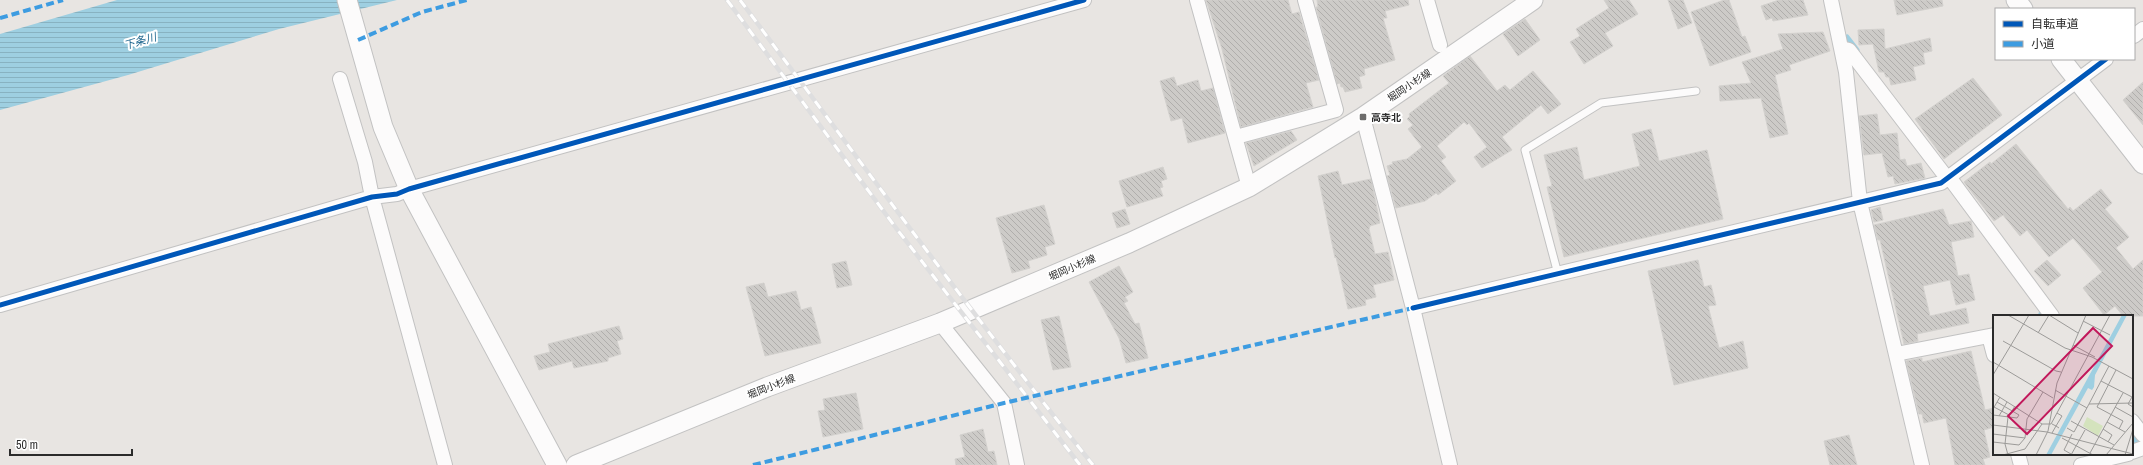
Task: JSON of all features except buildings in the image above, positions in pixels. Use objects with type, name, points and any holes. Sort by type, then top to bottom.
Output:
[{"type":"main road","points":[[347,0],[383,126],[409,189],[557,465]]},
{"type":"main road","name":"堀岡小杉線","points":[[576,465],[767,387],[940,323],[1128,243],[1249,186],[1363,117],[1533,0]]},
{"type":"main road","points":[[2016,0],[2022,8]]},
{"type":"main road","points":[[2062,60],[2143,164]]},
{"type":"street","points":[[0,305],[372,197],[397,194],[409,189],[1084,0]]},
{"type":"street","points":[[1197,0],[1249,186]]},
{"type":"street","points":[[1236,137],[1336,110],[1305,0]]},
{"type":"street","points":[[1427,0],[1440,45]]},
{"type":"street","points":[[1831,0],[1846,72],[1860,202],[1922,465]]},
{"type":"street","points":[[2135,35],[2143,29]]},
{"type":"street","points":[[1841,48],[1849,50],[1948,177],[2051,315]]},
{"type":"street","points":[[1413,308],[1941,183],[2105,60]]},
{"type":"street","points":[[340,80],[365,162],[372,197],[445,465]]},
{"type":"street","points":[[1363,117],[1413,308],[1450,465]]},
{"type":"street","points":[[940,323],[1004,404],[1017,465]]},
{"type":"street","points":[[1896,354],[1992,335],[1993,345]]},
{"type":"street","points":[[2133,422],[2143,435]]},
{"type":"street","points":[[2133,453],[2143,448]]},
{"type":"street","points":[[2018,455],[2021,465]]},
{"type":"street","points":[[2081,465],[2126,457]]},
{"type":"lane","points":[[1558,274],[1525,150],[1601,103],[1696,91]]},
{"type":"water","name":"下条川","points":[[117,0],[397,0],[279,29],[128,75],[0,110],[0,34]]},
{"type":"waterway","points":[[1847,37],[1857,50]]},
{"type":"waterway","points":[[2133,437],[2141,448]]},
{"type":"railway","points":[[727,0],[896,228],[1080,465]]},
{"type":"railway","points":[[740,0],[958,292],[1093,465]]},
{"type":"marked path","points":[[0,18],[63,0]]},
{"type":"marked path","points":[[358,40],[422,12],[467,0]]},
{"type":"marked path","points":[[753,465],[1004,403],[1413,308]]},
{"type":"cycle path","points":[[0,305],[372,197],[397,194],[409,189],[1084,0]]},
{"type":"cycle path","points":[[1413,308],[1941,183],[2105,60]]},
{"type":"place","name":"高寺北","points":[[1363,117]]}]
